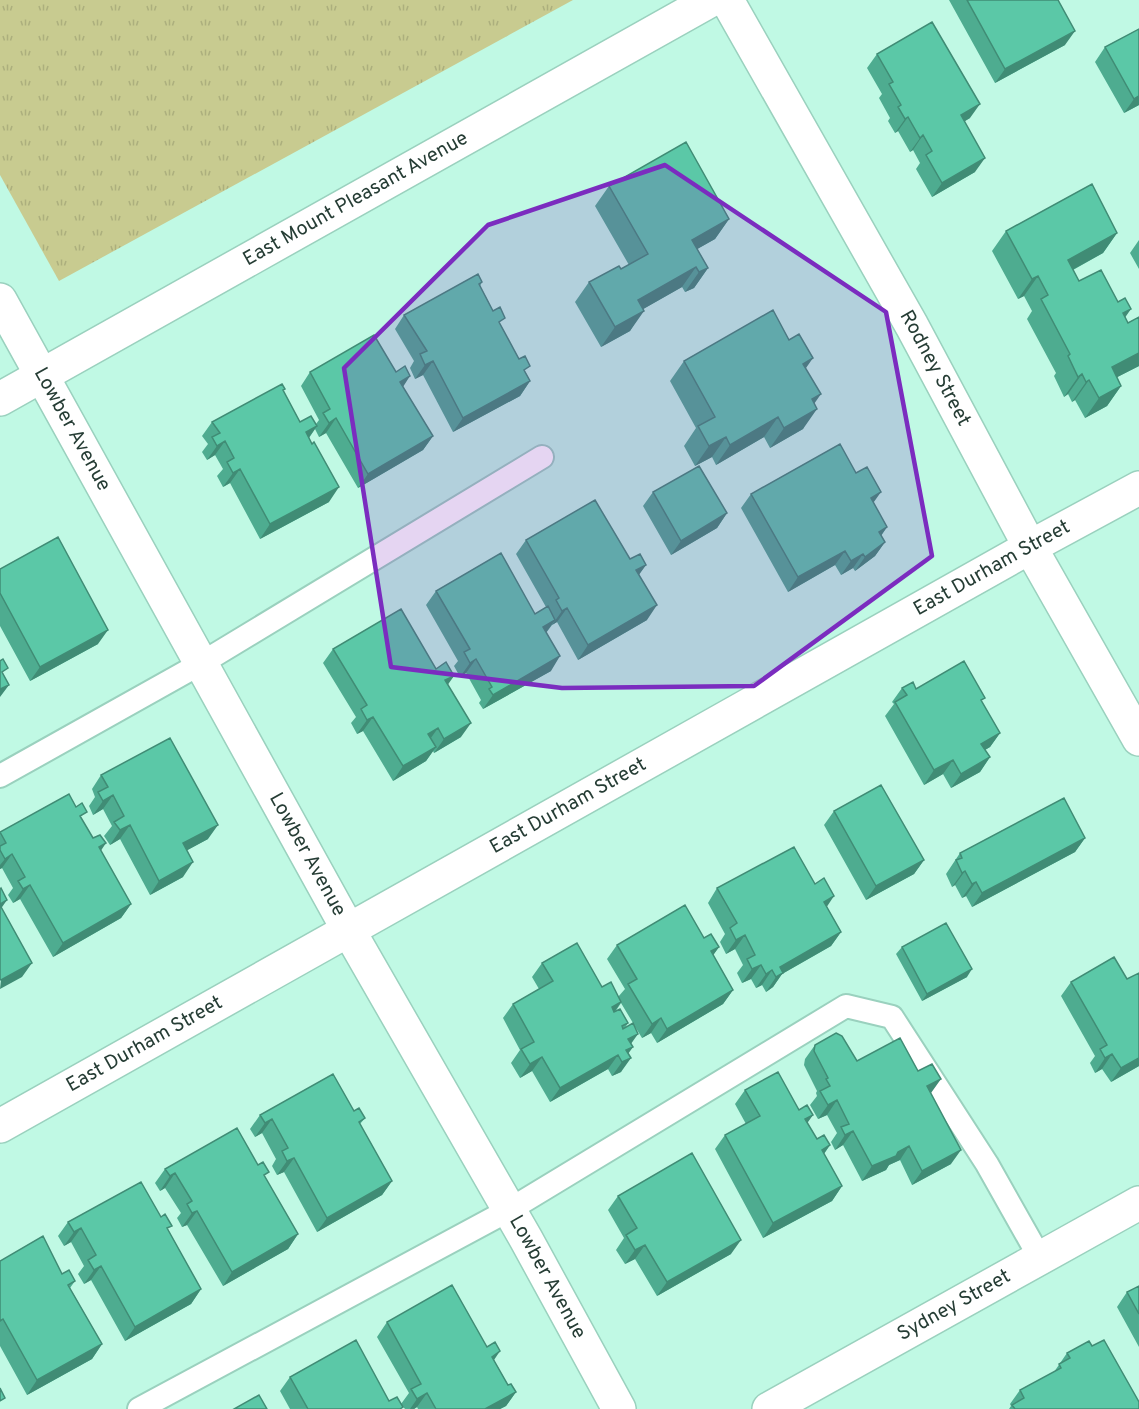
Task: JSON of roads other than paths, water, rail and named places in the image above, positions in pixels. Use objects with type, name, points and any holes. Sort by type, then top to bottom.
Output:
[{"type":"street","name":"East Mount Pleasant Avenue","points":[[0,399],[711,0]]},
{"type":"street","name":"Rodney Street","points":[[727,0],[912,326],[1030,547],[1139,739]]},
{"type":"street","name":"Lowber Avenue","points":[[0,300],[349,931],[509,1210],[619,1409]]},
{"type":"street","name":"East Durham Street","points":[[0,1126],[1139,488]]},
{"type":"street","name":"Sydney Street","points":[[769,1409],[1139,1203]]},
{"type":"lane","points":[[0,776],[200,664],[542,457]]},
{"type":"lane","points":[[139,1409],[509,1210],[846,1006],[892,1017],[987,1164],[1040,1258]]}]
